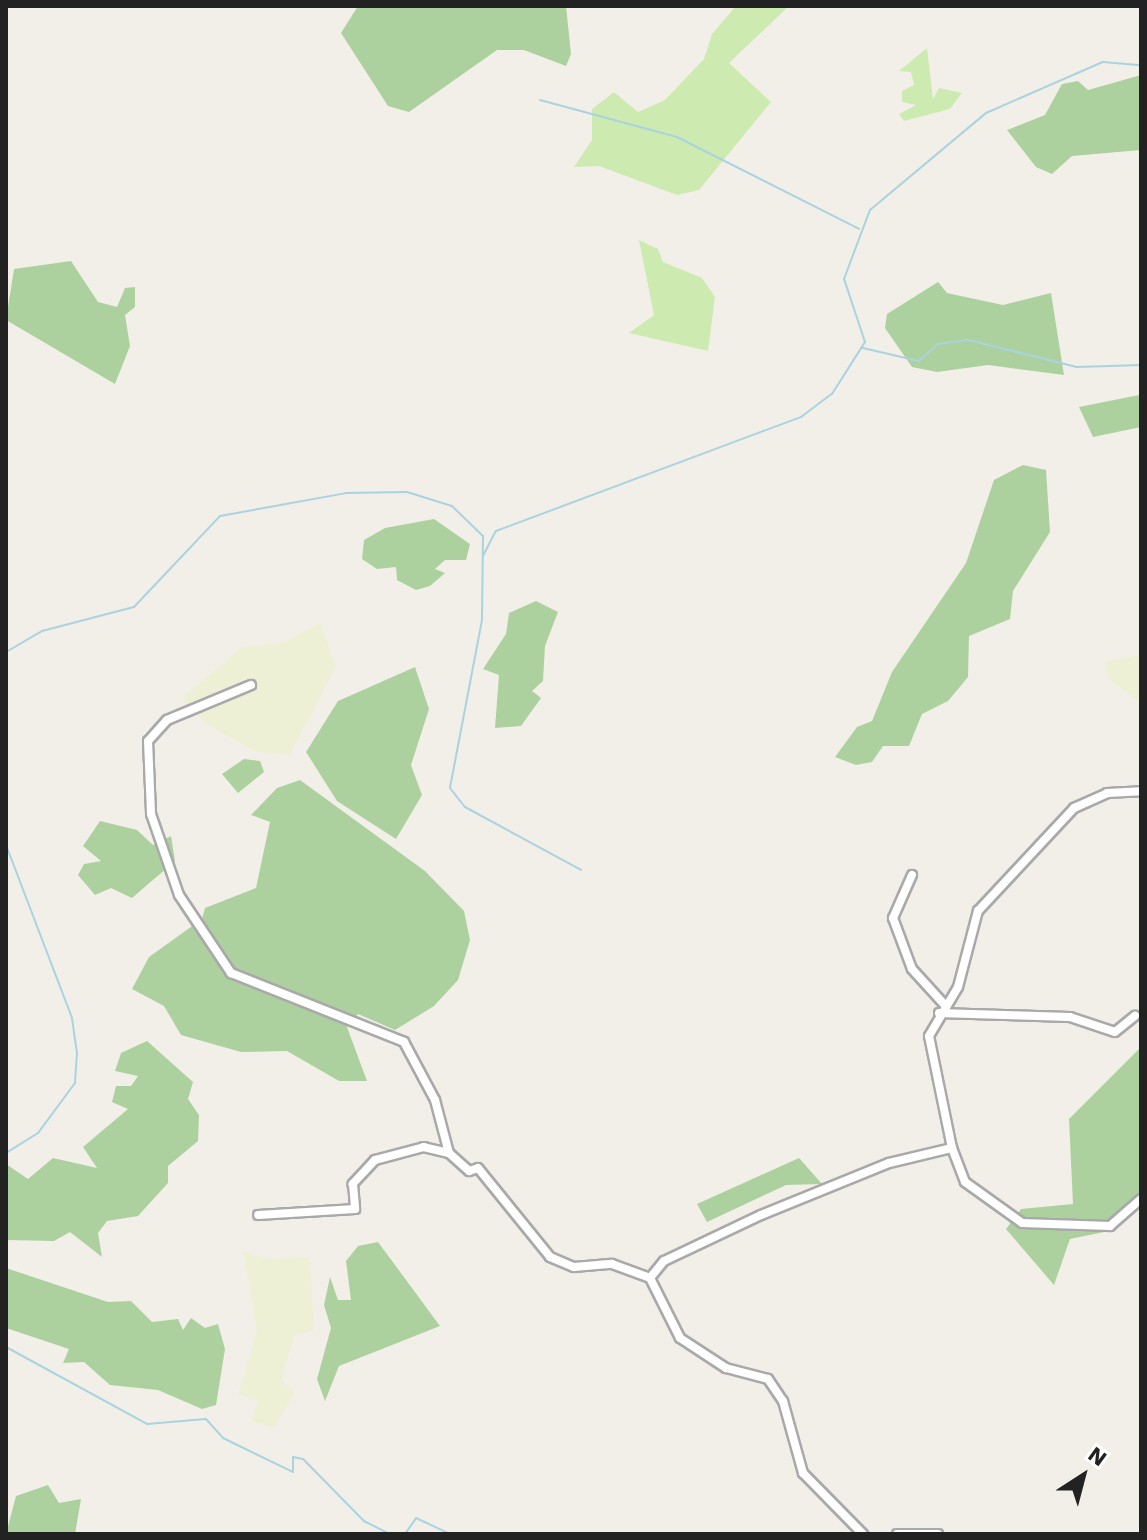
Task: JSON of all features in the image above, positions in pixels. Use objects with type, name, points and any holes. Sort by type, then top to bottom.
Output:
[{"type":"street","points":[[251,685],[167,720],[148,741],[151,814],[179,895],[231,973],[404,1042],[435,1100],[449,1153]]},
{"type":"street","points":[[1141,791],[1107,793],[1074,808],[996,886],[978,911],[958,987],[941,1009],[928,1059],[952,1148],[965,1182],[1022,1223],[1110,1226],[1141,1199]]},
{"type":"street","points":[[912,875],[893,918],[912,969],[941,1009]]},
{"type":"street","points":[[941,1009],[1070,1017],[1115,1032],[1135,1016]]},
{"type":"street","points":[[258,1215],[355,1209],[353,1184],[364,1167],[424,1147],[449,1153],[469,1171],[478,1168],[550,1257],[574,1267],[612,1264],[650,1278],[680,1338],[726,1368],[768,1379],[783,1401],[803,1473],[863,1534]]},
{"type":"street","points":[[650,1278],[664,1261],[761,1215],[889,1163],[952,1148]]},
{"type":"street","points":[[897,1534],[938,1534]]},
{"type":"green space","points":[[358,6],[566,6],[571,54],[566,66],[524,50],[497,50],[409,112],[388,106],[341,33]]},
{"type":"green space","points":[[736,6],[789,6],[729,63],[771,102],[699,190],[677,195],[599,166],[574,167],[592,140],[592,109],[614,92],[638,112],[665,100],[704,59],[712,34]]},
{"type":"green space","points":[[927,48],[933,99],[939,88],[962,93],[950,109],[904,121],[899,114],[916,105],[902,102],[902,91],[914,85],[911,72],[899,71]]},
{"type":"green space","points":[[1141,75],[1141,150],[1072,156],[1052,174],[1036,167],[1007,130],[1045,115],[1062,84],[1078,81],[1088,90]]},
{"type":"green space","points":[[639,240],[658,249],[663,262],[702,278],[715,297],[708,351],[629,333],[654,315]]},
{"type":"green space","points":[[71,261],[98,302],[117,307],[125,288],[135,287],[135,307],[125,315],[130,346],[115,384],[6,320],[14,269]]},
{"type":"green space","points":[[938,282],[947,293],[1003,305],[1051,293],[1064,375],[988,365],[937,372],[912,367],[885,328],[887,314]]},
{"type":"green space","points":[[1141,379],[1141,427],[1093,437],[1079,407],[1139,395]]},
{"type":"green space","points":[[1023,465],[1046,470],[1050,532],[1013,591],[1010,619],[969,636],[968,677],[948,701],[922,714],[909,746],[883,746],[872,762],[856,765],[835,757],[857,727],[872,721],[892,672],[966,563],[994,480]]},
{"type":"green space","points":[[434,519],[470,544],[466,560],[445,560],[435,569],[445,573],[430,586],[416,590],[397,580],[396,567],[377,569],[362,559],[364,540],[385,528]]},
{"type":"green space","points":[[536,601],[558,612],[545,646],[543,681],[532,691],[541,698],[521,726],[495,728],[499,675],[483,669],[506,634],[509,613]]},
{"type":"green space","points":[[320,623],[336,666],[290,755],[254,751],[206,724],[182,698],[242,647],[283,643]]},
{"type":"green space","points":[[1141,655],[1141,703],[1107,678],[1106,661]]},
{"type":"green space","points":[[415,667],[429,709],[411,765],[422,795],[396,839],[337,801],[306,752],[338,701]]},
{"type":"green space","points":[[244,759],[260,761],[264,772],[238,793],[222,774]]},
{"type":"green space","points":[[300,780],[425,871],[464,911],[470,940],[458,980],[434,1006],[395,1030],[358,1014],[347,1027],[367,1081],[339,1081],[287,1051],[241,1052],[181,1035],[164,1006],[132,989],[149,957],[202,919],[205,908],[256,888],[270,822],[251,815],[277,788]]},
{"type":"green space","points":[[100,821],[137,830],[153,845],[171,836],[175,861],[132,898],[111,888],[95,895],[78,875],[84,864],[101,861],[83,846]]},
{"type":"green space","points":[[147,1041],[193,1082],[188,1099],[199,1115],[198,1141],[168,1166],[168,1183],[138,1216],[107,1221],[98,1233],[102,1257],[70,1232],[54,1241],[6,1240],[6,1164],[28,1179],[53,1158],[97,1168],[83,1147],[128,1109],[112,1102],[116,1086],[131,1086],[138,1076],[115,1071],[121,1053]]},
{"type":"green space","points":[[1141,1047],[1141,1196],[1114,1230],[1070,1239],[1054,1285],[1006,1229],[1021,1209],[1073,1204],[1069,1119]]},
{"type":"green space","points":[[799,1158],[822,1184],[786,1185],[707,1222],[697,1204]]},
{"type":"green space","points":[[378,1242],[440,1326],[339,1366],[325,1401],[317,1379],[331,1328],[324,1305],[330,1277],[338,1300],[351,1300],[346,1261],[358,1246]]},
{"type":"green space","points":[[243,1251],[264,1259],[310,1257],[314,1330],[295,1335],[281,1380],[295,1392],[274,1428],[251,1421],[258,1401],[238,1394],[257,1330]]},
{"type":"green space","points":[[6,1268],[108,1302],[131,1301],[152,1322],[178,1319],[183,1330],[191,1318],[205,1328],[218,1324],[225,1349],[216,1405],[202,1409],[158,1390],[110,1385],[84,1362],[63,1363],[69,1349],[6,1328]]},
{"type":"green space","points":[[48,1485],[59,1503],[81,1499],[75,1534],[6,1534],[16,1496]]},
{"type":"waterway","points":[[483,556],[496,531],[801,417],[832,394],[865,342],[844,279],[870,210],[986,113],[1103,62],[1141,65]]},
{"type":"waterway","points":[[540,100],[677,137],[859,229]]},
{"type":"waterway","points":[[863,348],[919,361],[938,344],[968,340],[1077,367],[1141,365]]},
{"type":"waterway","points":[[6,652],[42,631],[134,607],[220,516],[346,493],[407,492],[452,506],[483,536],[482,620],[450,788],[465,807],[581,870]]},
{"type":"waterway","points":[[6,845],[72,1018],[77,1053],[75,1083],[38,1133],[6,1153]]},
{"type":"waterway","points":[[6,1347],[147,1424],[206,1419],[223,1438],[293,1472],[293,1457],[303,1459],[364,1521],[389,1534]]},
{"type":"waterway","points":[[405,1534],[416,1518],[450,1534]]}]
